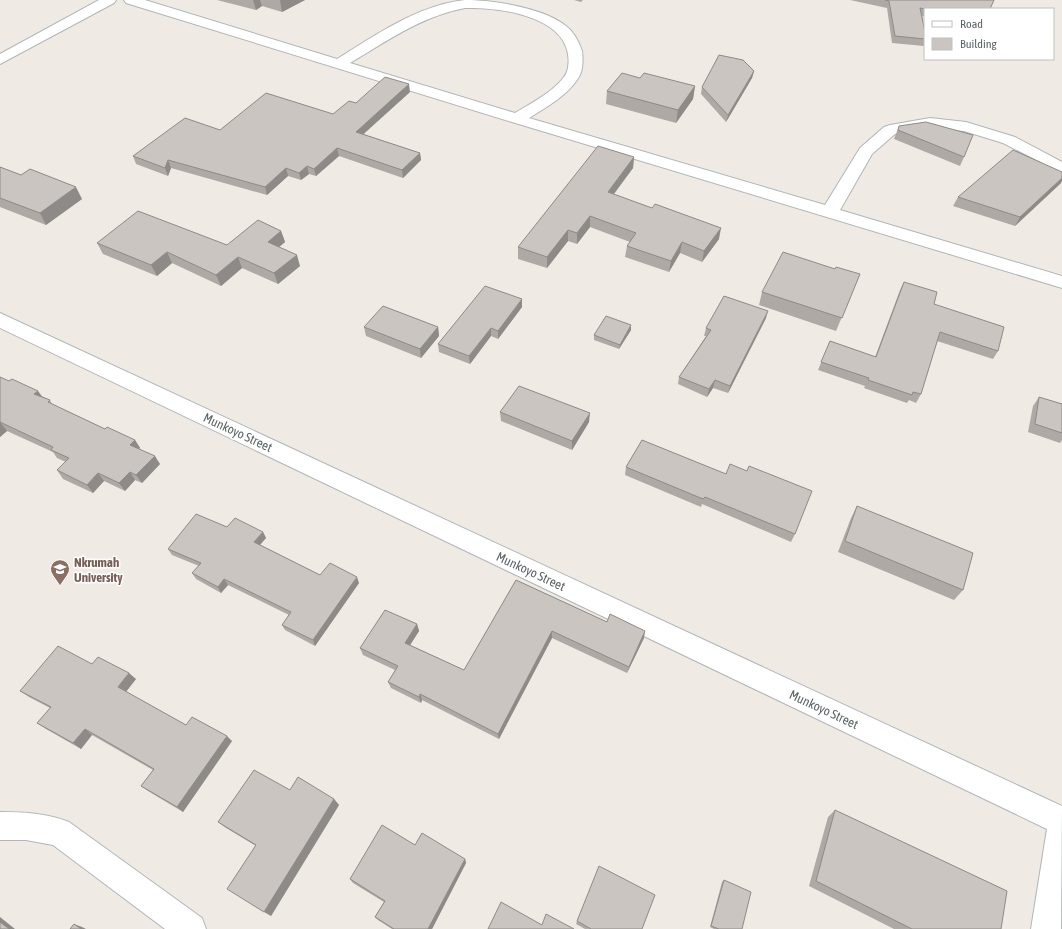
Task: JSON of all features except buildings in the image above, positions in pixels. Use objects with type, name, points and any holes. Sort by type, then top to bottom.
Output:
[{"type":"street","points":[[0,60],[109,0]]},
{"type":"street","points":[[131,0],[517,119],[1062,282]]},
{"type":"street","points":[[338,64],[394,31],[432,12],[466,4],[499,6],[533,14],[562,28],[577,57],[573,75],[552,97],[517,119]]},
{"type":"street","points":[[830,212],[866,151],[890,130],[930,123],[966,127],[1009,140],[1062,168]]},
{"type":"street","name":"Munkoyo Street","points":[[0,320],[1062,822]]},
{"type":"street","points":[[1046,929],[1062,822]]},
{"type":"street","points":[[0,826],[26,826],[59,832],[191,929]]},
{"type":"place","name":"Nkrumah University","points":[[60,586]]}]
